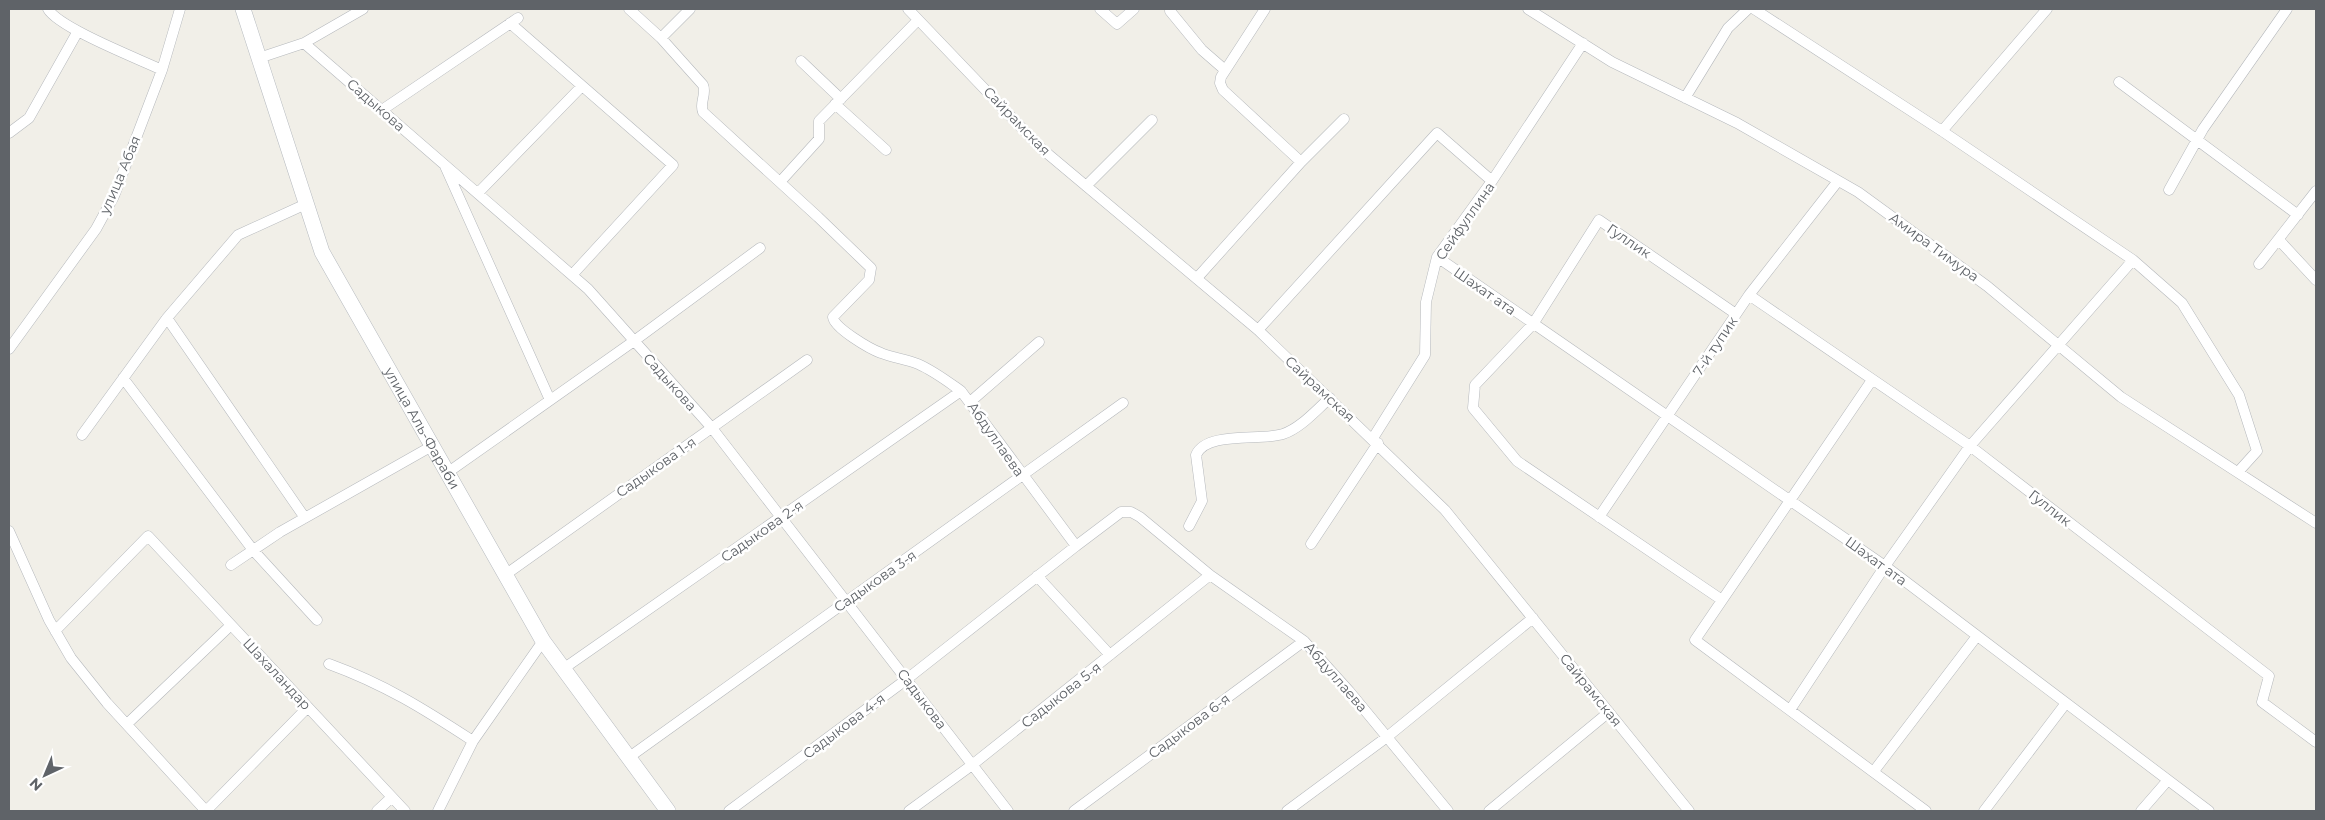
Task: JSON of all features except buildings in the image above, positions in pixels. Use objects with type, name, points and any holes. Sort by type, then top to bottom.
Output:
[{"type":"main road","name":"улица Аль-Фараби","points":[[243,9],[322,252],[543,641],[668,811]]},
{"type":"street","points":[[48,9],[51,14],[78,31],[162,70]]},
{"type":"street","name":"улица Абая","points":[[9,349],[100,221],[114,196],[162,70],[180,9]]},
{"type":"street","points":[[259,58],[304,43],[363,9]]},
{"type":"street","name":"Абдуллаева","points":[[629,9],[661,38],[703,84],[705,88],[701,104],[702,112],[871,268],[869,280],[833,317],[836,324],[862,344],[881,353],[916,363],[938,374],[961,391],[1022,477],[1076,546],[1121,512],[1131,512],[1140,517],[1210,575],[1304,641],[1448,811]]},
{"type":"street","points":[[661,38],[690,9]]},
{"type":"street","name":"Сайрамская","points":[[908,9],[1042,149],[1258,330],[1446,510],[1688,811]]},
{"type":"street","points":[[1100,9],[1117,24],[1134,9]]},
{"type":"street","points":[[1265,9],[1221,76],[1220,84],[1222,90],[1301,162]]},
{"type":"street","name":"Амира Тимура","points":[[1528,9],[1612,62],[1737,123],[1858,192],[1987,286],[2121,397],[2316,523]]},
{"type":"street","points":[[1685,98],[1728,28],[1748,9]]},
{"type":"street","points":[[1754,9],[1942,131],[2132,260],[2182,303],[2239,395],[2257,451],[2238,472]]},
{"type":"street","points":[[1942,131],[2047,9]]},
{"type":"street","points":[[2170,190],[2197,140],[2287,9]]},
{"type":"street","points":[[1170,11],[1202,50],[1225,70]]},
{"type":"street","points":[[382,110],[514,20],[582,86],[672,165],[572,275]]},
{"type":"street","points":[[780,182],[819,139],[819,121],[918,20]]},
{"type":"street","points":[[11,130],[29,118],[78,31]]},
{"type":"street","name":"Садыкова","points":[[304,43],[588,289],[712,428],[1008,811]]},
{"type":"street","name":"Сейфуллина","points":[[1311,544],[1425,355],[1426,302],[1437,257],[1492,181],[1583,43]]},
{"type":"street","points":[[801,61],[886,150]]},
{"type":"street","points":[[2119,82],[2298,215]]},
{"type":"street","points":[[478,193],[582,86]]},
{"type":"street","points":[[1197,278],[1301,162],[1344,119]]},
{"type":"street","points":[[1086,186],[1152,120]]},
{"type":"street","points":[[1258,330],[1437,133],[1492,181]]},
{"type":"street","points":[[443,162],[550,400]]},
{"type":"street","name":"7-й тупик","points":[[1599,517],[1749,295],[1838,181]]},
{"type":"street","points":[[2259,264],[2316,191]]},
{"type":"street","points":[[82,435],[166,318],[238,235],[306,204]]},
{"type":"street","name":"Гуллик","points":[[1533,324],[1599,220],[1736,314]]},
{"type":"street","points":[[2279,240],[2316,280]]},
{"type":"street","points":[[447,473],[634,341],[760,248]]},
{"type":"street","name":"Шахат ата","points":[[1437,257],[1885,566],[2210,811]]},
{"type":"street","points":[[1790,710],[1885,566],[1970,446],[2132,260]]},
{"type":"street","name":"Гуллик","points":[[1749,295],[1970,446],[2268,676],[2262,702],[2316,742]]},
{"type":"street","points":[[166,318],[305,518]]},
{"type":"street","points":[[1533,324],[1476,385],[1473,408],[1517,461],[1722,600]]},
{"type":"street","points":[[970,402],[1039,342]]},
{"type":"street","name":"Садыкова 1-я","points":[[505,575],[807,360]]},
{"type":"street","points":[[123,378],[253,550],[317,620]]},
{"type":"street","points":[[1872,380],[1695,640],[1926,811]]},
{"type":"street","name":"Садыкова 2-я","points":[[563,669],[961,391]]},
{"type":"street","points":[[1189,526],[1202,501],[1196,455],[1198,449],[1211,442],[1283,434],[1297,426],[1330,398]]},
{"type":"street","name":"Садыкова 3-я","points":[[628,758],[1123,403]]},
{"type":"street","points":[[231,565],[305,518],[432,446]]},
{"type":"street","points":[[9,534],[55,631],[71,658],[126,724],[206,811],[308,707]]},
{"type":"street","name":"Шахаландар","points":[[55,631],[148,536],[405,811]]},
{"type":"street","name":"Садыкова 4-я","points":[[729,811],[907,679],[1076,546]]},
{"type":"street","name":"Садыкова 5-я","points":[[909,811],[972,765],[1210,575]]},
{"type":"street","points":[[1037,576],[1110,655]]},
{"type":"street","points":[[1287,811],[1387,737],[1533,618]]},
{"type":"street","points":[[126,724],[231,625]]},
{"type":"street","points":[[1874,771],[1977,636]]},
{"type":"street","points":[[438,811],[473,741],[543,641]]},
{"type":"street","name":"Садыкова 6-я","points":[[1074,811],[1304,641]]},
{"type":"street","points":[[329,664],[358,674],[406,698],[473,741]]},
{"type":"street","points":[[1984,811],[2066,702]]},
{"type":"street","points":[[1489,811],[1609,712]]},
{"type":"street","points":[[2141,811],[2168,780]]},
{"type":"street","points":[[377,811],[392,797]]}]
